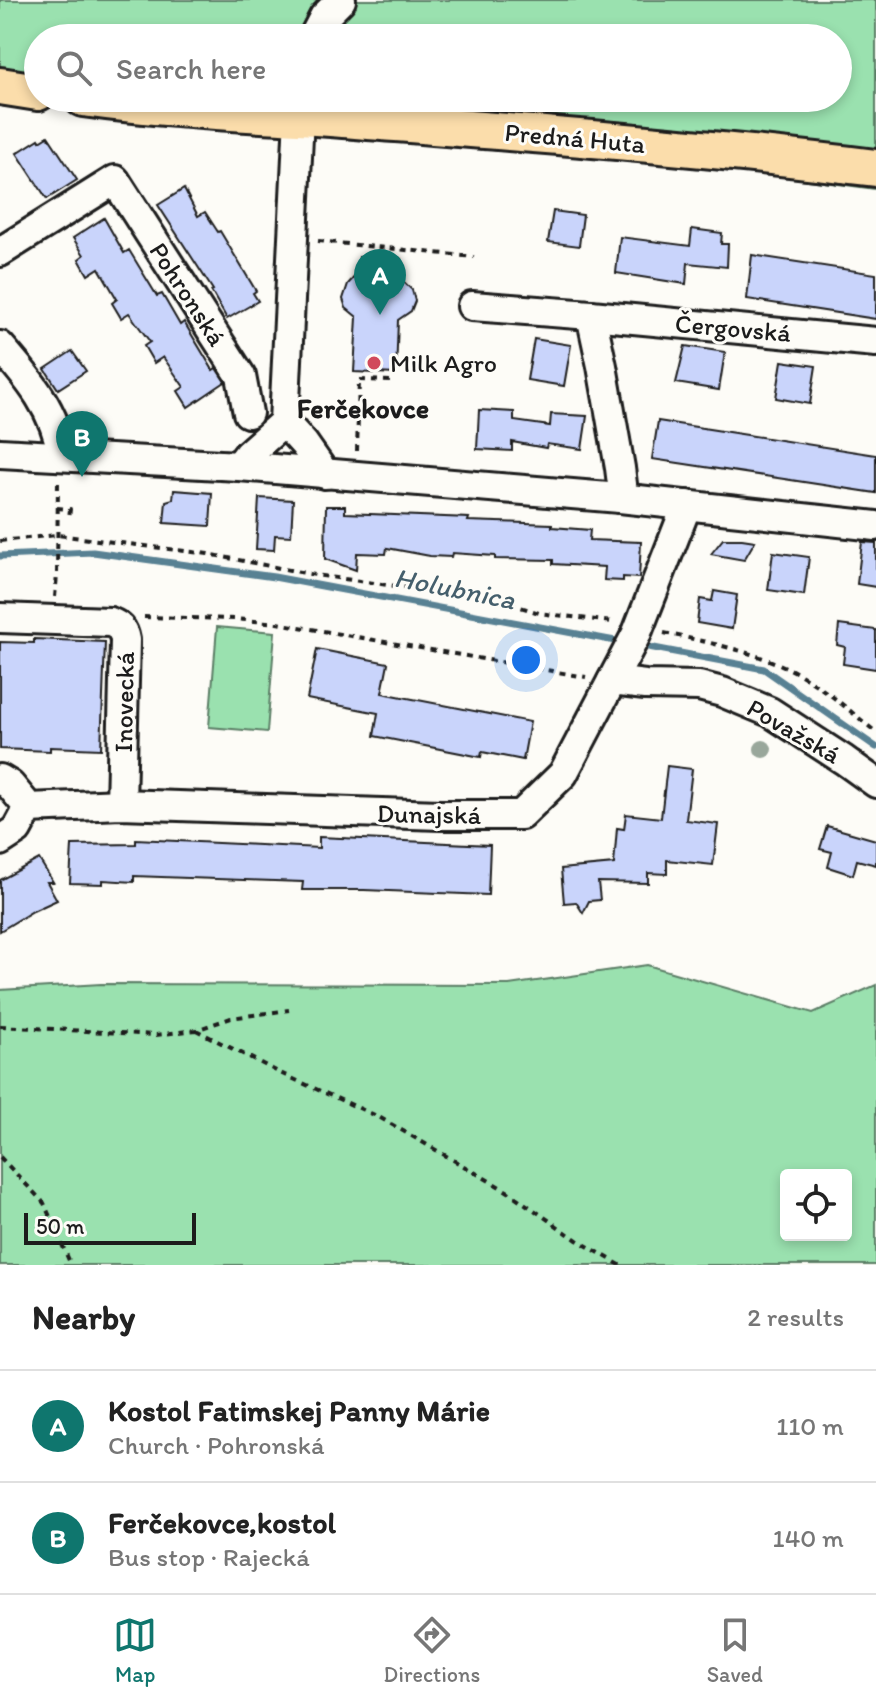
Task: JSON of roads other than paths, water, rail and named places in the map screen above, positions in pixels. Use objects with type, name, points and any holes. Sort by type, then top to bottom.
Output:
[{"type":"main road","points":[[0,86],[24,90]]},
{"type":"main road","name":"Predná Huta","points":[[349,112],[876,168]]},
{"type":"street","points":[[320,24],[341,0]]},
{"type":"street","points":[[239,466],[284,422],[301,112]]},
{"type":"street","name":"Pohronská","points":[[0,252],[115,180],[241,376],[248,413]]},
{"type":"street","name":"Čergovská","points":[[472,306],[876,342]]},
{"type":"street","points":[[591,315],[620,468],[620,498]]},
{"type":"street","points":[[0,346],[52,416],[59,436],[60,463]]},
{"type":"street","points":[[284,422],[325,474]]},
{"type":"street","points":[[0,453],[60,463],[239,466],[620,498],[876,526]]},
{"type":"street","name":"Dunajská","points":[[29,808],[121,804],[521,815],[563,774],[638,630],[687,505]]},
{"type":"street","name":"Inovecká","points":[[0,618],[110,622],[123,630],[121,804]]},
{"type":"street","name":"Považská","points":[[616,673],[645,685],[699,686],[770,712],[876,783]]},
{"type":"street","points":[[0,779],[10,785],[29,808],[17,830],[0,841]]},
{"type":"waterway","name":"Holubnica","points":[[0,556],[93,552],[274,577],[626,643]]},
{"type":"waterway","name":"Holubnica","points":[[638,645],[764,669],[876,747]]},
{"type":"place","name":"Kostol Fatimskej Panny Márie","points":[[380,315]]},
{"type":"place","name":"Milk Agro","points":[[374,363]]},
{"type":"place","name":"Ferčekovce,kostol","points":[[82,477]]},
{"type":"district","name":"Ferčekovce","points":[[363,408]]}]
